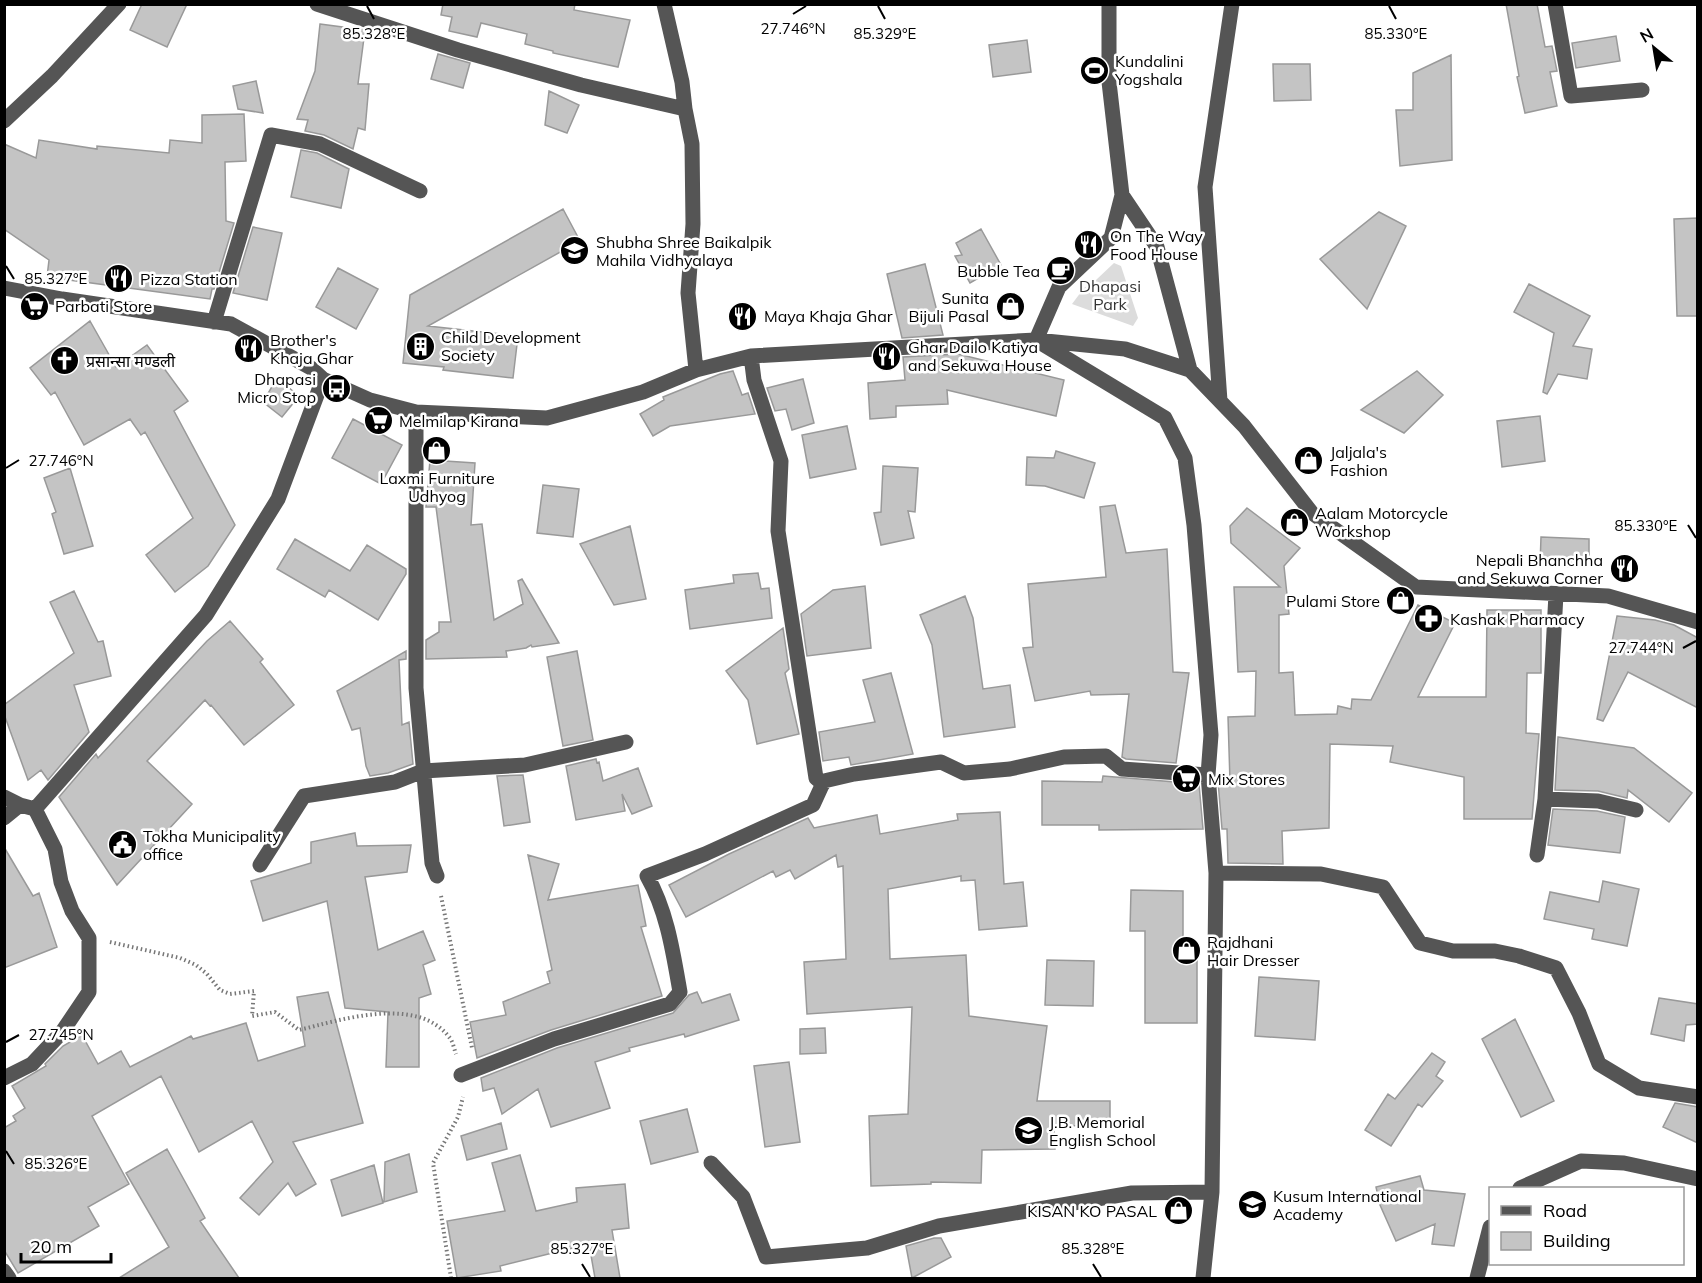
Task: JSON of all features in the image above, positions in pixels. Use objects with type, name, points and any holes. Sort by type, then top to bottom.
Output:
[{"type":"street","points":[[4,121],[52,76],[119,4]]},
{"type":"street","points":[[317,4],[458,50],[559,79],[685,109]]},
{"type":"street","points":[[664,4],[682,82],[692,144],[693,224],[688,292],[696,370]]},
{"type":"street","points":[[1036,340],[1059,287],[1111,238],[1122,195],[1109,82],[1109,4]]},
{"type":"street","points":[[1220,401],[1204,187],[1232,4]]},
{"type":"street","points":[[1555,4],[1571,96],[1642,90]]},
{"type":"street","points":[[214,322],[271,135],[320,144],[420,191]]},
{"type":"street","points":[[1122,195],[1157,247],[1190,370]]},
{"type":"street","points":[[4,288],[231,324],[311,368],[323,378],[370,400],[416,412],[547,418],[643,392],[696,370],[751,356],[1036,340],[1125,349],[1190,370],[1244,426],[1312,513],[1416,587],[1608,596],[1698,622]]},
{"type":"street","points":[[1036,340],[1165,418],[1185,458],[1194,525],[1210,735],[1208,775],[1216,873],[1212,1192],[1203,1278]]},
{"type":"street","points":[[751,356],[754,380],[781,461],[778,531],[816,778],[823,784]]},
{"type":"street","points":[[4,818],[28,807],[206,615],[278,499],[323,378]]},
{"type":"street","points":[[416,412],[416,688],[432,863],[437,876]]},
{"type":"street","points":[[1537,855],[1545,799],[1556,594]]},
{"type":"street","points":[[260,865],[304,796],[395,782],[423,771],[525,765],[626,742]]},
{"type":"street","points":[[461,1075],[554,1040],[670,1004],[680,992],[672,946],[658,895],[647,876],[705,854],[813,805],[824,781],[854,774],[941,762],[964,773],[1010,769],[1064,757],[1106,756],[1122,770],[1208,775]]},
{"type":"street","points":[[4,797],[28,807],[55,849],[61,882],[72,911],[89,938],[89,992],[63,1032],[32,1064],[4,1078]]},
{"type":"street","points":[[1545,799],[1598,801],[1636,810]]},
{"type":"street","points":[[1216,873],[1321,874],[1383,886],[1420,943],[1453,951],[1495,951],[1556,968],[1579,1013],[1599,1064],[1639,1088],[1698,1097]]},
{"type":"street","points":[[1522,1187],[1581,1161],[1624,1163],[1698,1179]]},
{"type":"street","points":[[711,1163],[743,1197],[766,1257],[867,1248],[939,1226],[1132,1193],[1212,1192]]},
{"type":"street","points":[[1477,1278],[1489,1234]]},
{"type":"street","points":[[4,1271],[9,1278]]},
{"type":"path","points":[[437,876],[477,1069]]},
{"type":"path","points":[[89,938],[180,958],[196,965],[220,990],[230,994],[254,991],[252,1016],[275,1012],[299,1030],[362,1015],[406,1014],[431,1021],[450,1037],[461,1075],[463,1099],[458,1117],[433,1163],[451,1278]]},
{"type":"green space","name":"Dhapasi Park","points":[[1114,263],[1121,266],[1138,318],[1133,326],[1072,304],[1084,288]]},
{"type":"building","points":[[142,4],[187,4],[167,47],[130,30]]},
{"type":"building","points":[[443,4],[575,4],[574,10],[630,20],[618,67],[553,53],[553,51],[525,44],[527,34],[481,23],[477,37],[449,31],[452,17],[441,15]]},
{"type":"building","points":[[1506,4],[1537,4],[1545,47],[1552,46],[1557,71],[1550,72],[1557,106],[1525,113]]},
{"type":"building","points":[[320,24],[365,30],[358,84],[369,84],[365,130],[358,128],[353,149],[324,135],[305,131],[308,120],[297,119],[315,71]]},
{"type":"building","points":[[1616,36],[1620,61],[1576,68],[1572,43]]},
{"type":"building","points":[[1027,40],[1031,72],[993,77],[989,45]]},
{"type":"building","points":[[438,54],[470,63],[463,88],[431,79]]},
{"type":"building","points":[[1451,55],[1452,160],[1400,166],[1396,110],[1413,110],[1413,73]]},
{"type":"building","points":[[1273,64],[1310,64],[1311,100],[1274,101]]},
{"type":"building","points":[[256,81],[263,113],[238,109],[233,86]]},
{"type":"building","points":[[549,91],[579,105],[567,133],[545,125]]},
{"type":"building","points":[[244,114],[246,161],[225,162],[226,221],[234,223],[210,299],[47,277],[49,260],[4,229],[4,144],[36,158],[39,140],[97,149],[97,146],[169,153],[170,140],[202,143],[202,115]]},
{"type":"building","points":[[301,150],[317,153],[349,169],[341,208],[291,197]]},
{"type":"building","points":[[563,209],[580,241],[428,326],[518,336],[513,378],[403,363],[410,295]]},
{"type":"building","points":[[1379,212],[1406,226],[1367,309],[1320,259]]},
{"type":"building","points":[[1698,218],[1698,316],[1677,316],[1674,219]]},
{"type":"building","points":[[253,227],[282,233],[267,300],[233,293]]},
{"type":"building","points":[[981,229],[1001,265],[970,283],[955,256],[962,255],[956,243]]},
{"type":"building","points":[[925,264],[943,335],[902,338],[887,274]]},
{"type":"building","points":[[338,268],[378,289],[356,329],[316,307]]},
{"type":"building","points":[[1529,284],[1590,316],[1573,346],[1592,349],[1587,379],[1558,374],[1547,394],[1543,392],[1554,333],[1514,312]]},
{"type":"building","points":[[90,321],[116,367],[147,345],[188,401],[174,411],[235,525],[208,566],[175,592],[146,555],[193,518],[145,432],[141,435],[130,419],[84,445],[55,392],[51,395],[30,368]]},
{"type":"building","points":[[958,354],[1064,380],[1056,416],[947,390],[948,404],[896,406],[896,417],[870,419],[868,383],[905,380],[903,357]]},
{"type":"building","points":[[733,371],[742,395],[748,393],[755,414],[670,426],[653,436],[640,414],[664,400],[663,397]]},
{"type":"building","points":[[1417,371],[1443,395],[1404,433],[1361,410]]},
{"type":"building","points":[[277,378],[299,396],[282,417],[263,402]]},
{"type":"building","points":[[803,379],[814,423],[792,430],[786,409],[775,411],[767,388]]},
{"type":"building","points":[[1540,416],[1545,461],[1502,467],[1497,421]]},
{"type":"building","points":[[353,419],[402,445],[381,484],[332,458]]},
{"type":"building","points":[[847,426],[856,469],[810,478],[802,435]]},
{"type":"building","points":[[1056,451],[1095,463],[1084,498],[1045,486],[1026,485],[1027,457],[1054,458]]},
{"type":"building","points":[[430,460],[475,463],[471,525],[482,524],[494,620],[523,604],[518,581],[522,579],[559,643],[532,647],[531,645],[506,651],[507,657],[426,659],[426,640],[439,632],[439,622],[451,622],[436,507],[426,507]]},
{"type":"building","points":[[883,466],[918,468],[915,512],[908,511],[914,538],[881,545],[874,513],[881,512]]},
{"type":"building","points":[[70,468],[93,546],[64,554],[52,514],[56,512],[44,478]]},
{"type":"building","points":[[543,485],[579,489],[573,537],[537,533]]},
{"type":"building","points":[[1115,505],[1126,553],[1167,549],[1173,672],[1189,673],[1176,763],[1122,757],[1129,694],[1091,695],[1090,691],[1035,701],[1023,648],[1033,647],[1028,584],[1106,577],[1100,507]]},
{"type":"building","points":[[1247,508],[1300,548],[1284,566],[1289,614],[1279,615],[1279,673],[1293,672],[1295,715],[1337,714],[1338,706],[1351,709],[1352,699],[1371,700],[1418,605],[1455,623],[1418,697],[1486,697],[1487,610],[1541,610],[1541,673],[1527,673],[1526,733],[1539,734],[1532,819],[1464,819],[1464,777],[1390,762],[1393,746],[1330,744],[1329,828],[1282,831],[1283,864],[1228,863],[1227,829],[1222,829],[1218,781],[1230,782],[1228,717],[1255,716],[1256,671],[1238,672],[1234,587],[1280,587],[1231,543],[1230,526]]},
{"type":"building","points":[[630,526],[646,599],[614,605],[580,544]]},
{"type":"building","points":[[1541,537],[1589,539],[1589,567],[1540,566]]},
{"type":"building","points":[[295,539],[350,571],[367,545],[406,569],[406,574],[378,620],[329,590],[325,597],[277,569]]},
{"type":"building","points":[[758,573],[761,589],[769,588],[772,618],[690,629],[685,590],[734,583],[733,575]]},
{"type":"building","points":[[865,586],[871,648],[807,656],[801,614],[833,590]]},
{"type":"building","points":[[74,591],[98,642],[103,641],[111,676],[74,685],[89,732],[48,780],[41,770],[28,780],[4,714],[4,705],[74,653],[50,602]]},
{"type":"building","points":[[965,596],[973,618],[983,689],[1010,685],[1015,727],[944,737],[932,645],[920,615]]},
{"type":"building","points":[[1617,616],[1655,620],[1674,625],[1698,638],[1698,708],[1628,672],[1603,721],[1597,719]]},
{"type":"building","points":[[230,621],[263,659],[260,662],[294,705],[244,745],[205,700],[147,761],[192,804],[117,885],[59,797],[96,754],[98,758],[207,641]]},
{"type":"building","points":[[783,628],[789,669],[785,673],[799,734],[757,744],[748,700],[726,671]]},
{"type":"building","points":[[406,651],[406,659],[399,660],[402,725],[409,722],[413,764],[388,773],[370,776],[366,766],[360,728],[352,730],[337,691]]},
{"type":"building","points":[[577,651],[593,740],[563,746],[547,657]]},
{"type":"building","points":[[891,673],[913,754],[851,765],[849,757],[823,761],[819,732],[875,722],[863,680]]},
{"type":"building","points":[[1558,737],[1634,748],[1692,793],[1669,822],[1628,790],[1627,798],[1598,791],[1555,790]]},
{"type":"building","points":[[596,759],[597,763],[599,762],[603,781],[638,768],[652,806],[632,814],[622,794],[625,811],[576,820],[566,766]]},
{"type":"building","points":[[523,775],[530,822],[504,826],[497,776]]},
{"type":"building","points":[[1103,776],[1199,784],[1203,829],[1099,830],[1099,825],[1042,825],[1042,781],[1102,782]]},
{"type":"building","points":[[1553,809],[1597,811],[1625,817],[1620,853],[1548,845]]},
{"type":"building","points":[[1000,812],[1004,884],[1023,882],[1027,926],[979,930],[975,880],[961,881],[961,876],[888,889],[890,959],[966,955],[969,1016],[1047,1026],[1037,1101],[1110,1101],[1110,1127],[1054,1125],[1055,1149],[982,1150],[981,1183],[931,1182],[931,1184],[871,1186],[869,1116],[908,1114],[912,1007],[807,1014],[804,962],[846,959],[843,866],[838,867],[836,855],[795,879],[790,870],[776,877],[773,871],[686,917],[669,885],[729,854],[808,818],[814,828],[877,815],[880,834],[958,820],[957,814]]},
{"type":"building","points":[[355,833],[357,846],[411,845],[407,872],[365,877],[378,950],[423,931],[435,960],[423,965],[431,994],[419,998],[419,1067],[386,1067],[388,1012],[345,1008],[327,901],[263,921],[251,881],[311,863],[311,842]]},
{"type":"building","points":[[4,847],[33,896],[39,893],[57,947],[4,968]]},
{"type":"building","points":[[528,855],[559,864],[548,900],[638,885],[646,926],[641,927],[662,996],[551,1030],[477,1058],[470,1022],[506,1015],[503,1002],[550,983],[547,972],[552,970]]},
{"type":"building","points":[[1603,881],[1639,889],[1627,946],[1592,939],[1594,929],[1544,919],[1550,892],[1599,902]]},
{"type":"building","points":[[1131,890],[1183,891],[1183,948],[1197,947],[1197,1023],[1145,1023],[1145,931],[1130,931]]},
{"type":"building","points":[[1047,960],[1094,961],[1093,1006],[1045,1005]]},
{"type":"building","points":[[1259,977],[1319,981],[1315,1040],[1255,1036]]},
{"type":"building","points":[[328,992],[363,1123],[293,1142],[316,1184],[296,1196],[288,1183],[259,1215],[240,1198],[273,1162],[252,1121],[199,1152],[161,1076],[92,1116],[129,1184],[88,1207],[99,1226],[18,1273],[4,1250],[4,1128],[16,1121],[13,1116],[25,1108],[12,1086],[46,1066],[45,1064],[63,1046],[82,1035],[98,1064],[121,1051],[130,1067],[191,1036],[193,1039],[246,1023],[258,1061],[305,1046],[297,997]]},
{"type":"building","points":[[697,992],[702,1003],[730,994],[739,1020],[685,1037],[684,1034],[629,1048],[630,1051],[595,1062],[610,1108],[551,1127],[538,1089],[502,1114],[494,1088],[483,1091],[481,1078],[557,1048],[673,1013],[689,995]]},
{"type":"building","points":[[1659,998],[1698,1004],[1698,1024],[1686,1025],[1684,1041],[1651,1034]]},
{"type":"building","points":[[1515,1019],[1554,1101],[1521,1117],[1482,1039]]},
{"type":"building","points":[[825,1028],[826,1053],[800,1054],[800,1029]]},
{"type":"building","points":[[1432,1053],[1445,1062],[1436,1076],[1443,1081],[1422,1107],[1418,1104],[1391,1146],[1365,1130],[1388,1094],[1395,1099]]},
{"type":"building","points":[[789,1062],[800,1142],[765,1147],[754,1066]]},
{"type":"building","points":[[1675,1103],[1698,1107],[1698,1143],[1663,1127]]},
{"type":"building","points":[[687,1109],[698,1152],[651,1164],[640,1121]]},
{"type":"building","points":[[501,1123],[507,1149],[467,1160],[461,1136]]},
{"type":"building","points":[[167,1149],[205,1218],[200,1221],[239,1278],[119,1278],[169,1247],[126,1173]]},
{"type":"building","points":[[409,1154],[417,1192],[384,1202],[385,1162]]},
{"type":"building","points":[[520,1155],[536,1211],[577,1202],[576,1188],[625,1184],[629,1228],[612,1230],[620,1278],[595,1278],[589,1244],[500,1266],[501,1271],[457,1278],[447,1221],[505,1211],[492,1163]]},
{"type":"building","points":[[374,1165],[383,1203],[342,1216],[331,1180]]},
{"type":"building","points":[[1420,1176],[1424,1190],[1465,1194],[1454,1246],[1432,1244],[1435,1224],[1396,1241],[1380,1205],[1376,1187]]},
{"type":"building","points":[[941,1238],[951,1257],[912,1278],[906,1246]]},
{"type":"place","name":"Kundalini Yogshala","points":[[1094,70]]},
{"type":"place","name":"On The Way Food House","points":[[1089,245]]},
{"type":"place","name":"Shubha Shree Baikalpik Mahila Vidhyalaya","points":[[575,251]]},
{"type":"place","name":"Bubble Tea","points":[[1061,271]]},
{"type":"place","name":"Pizza Station","points":[[119,279]]},
{"type":"place","name":"Parbati Store","points":[[34,306]]},
{"type":"place","name":"Sunita Bijuli Pasal","points":[[1010,307]]},
{"type":"place","name":"Maya Khaja Ghar","points":[[743,316]]},
{"type":"place","name":"Child Development Society","points":[[420,346]]},
{"type":"place","name":"Brother's Khaja Ghar","points":[[249,349]]},
{"type":"place","name":"Ghar Dailo Katiya and Sekuwa House","points":[[887,356]]},
{"type":"place","name":"प्रसान्सा मण्डली","points":[[65,361]]},
{"type":"place","name":"Dhapasi Micro Stop","points":[[337,388]]},
{"type":"place","name":"Melmilap Kirana","points":[[378,421]]},
{"type":"place","name":"Laxmi Furniture Udhyog","points":[[437,450]]},
{"type":"place","name":"Jaljala's Fashion","points":[[1309,461]]},
{"type":"place","name":"Aalam Motorcycle Workshop","points":[[1294,522]]},
{"type":"place","name":"Nepali Bhanchha and Sekuwa Corner","points":[[1624,569]]},
{"type":"place","name":"Pulami Store","points":[[1401,601]]},
{"type":"place","name":"Kashak Pharmacy","points":[[1429,619]]},
{"type":"place","name":"Mix Stores","points":[[1187,779]]},
{"type":"place","name":"Tokha Municipality office","points":[[122,845]]},
{"type":"place","name":"Rajdhani Hair Dresser","points":[[1186,951]]},
{"type":"place","name":"J.B. Memorial English School","points":[[1028,1131]]},
{"type":"place","name":"Kusum International Academy","points":[[1252,1205]]},
{"type":"place","name":"KISAN KO PASAL","points":[[1178,1211]]}]
